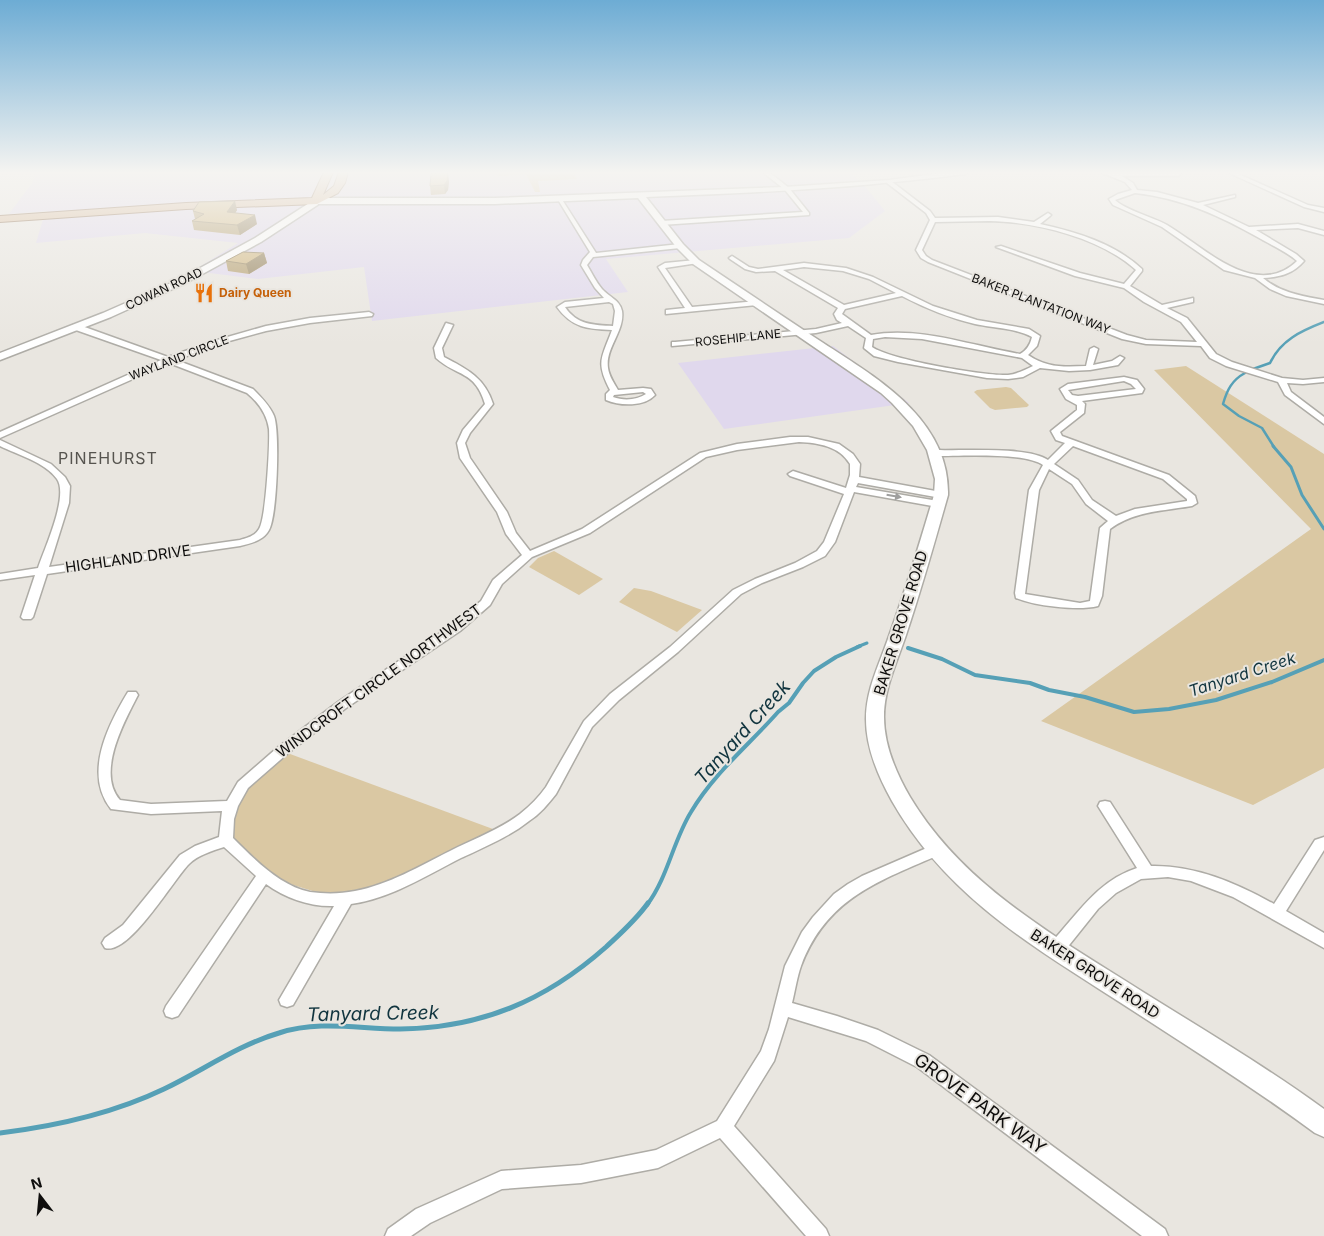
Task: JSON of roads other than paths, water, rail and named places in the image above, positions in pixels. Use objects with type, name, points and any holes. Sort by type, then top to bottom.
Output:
[{"type":"main road","name":"COWAN ROAD","points":[[0,357],[154,295],[213,266],[272,230]]},
{"type":"main road","name":"BAKER GROVE ROAD","points":[[667,230],[696,262],[863,373],[891,395],[908,414],[936,456],[942,475],[939,499],[899,632],[884,673],[875,716],[880,747],[892,783],[915,823],[936,850],[983,897],[1021,926],[1279,1092],[1324,1124]]},
{"type":"street","points":[[579,230],[593,252],[584,265],[601,293],[608,300],[618,305],[614,339],[605,356],[604,365],[605,372],[614,391],[612,393]]},
{"type":"street","name":"BAKER PLANTATION WAY","points":[[928,230],[919,250],[930,261],[1125,337],[1146,342],[1202,344]]},
{"type":"street","points":[[1054,230],[1087,240],[1133,262],[1140,270],[1126,286]]},
{"type":"street","points":[[1169,230],[1207,254],[1217,264],[1228,269],[1258,277],[1287,273],[1296,268],[1301,261],[1294,255],[1251,230]]},
{"type":"street","points":[[591,255],[680,246]]},
{"type":"street","points":[[999,247],[1102,282],[1126,286],[1184,320],[1213,356],[1229,364],[1281,380],[1303,382],[1324,380]]},
{"type":"street","points":[[732,258],[754,271],[814,265],[844,269],[871,278],[930,308],[961,318],[1034,333],[1036,336],[1034,343],[1024,356]]},
{"type":"street","points":[[690,310],[661,268],[665,265],[696,262]]},
{"type":"street","points":[[775,268],[842,308]]},
{"type":"street","points":[[1258,277],[1268,287],[1283,293],[1324,302]]},
{"type":"street","points":[[903,294],[842,308],[838,314],[846,323],[870,337],[888,335],[919,338],[1024,356],[1039,366],[1069,369],[1090,368],[1115,363],[1120,358]]},
{"type":"street","points":[[608,300],[565,304],[561,307],[566,317],[572,321],[590,326],[616,328]]},
{"type":"street","points":[[1162,307],[1190,300]]},
{"type":"street","points":[[670,312],[757,303]]},
{"type":"street","name":"WAYLAND CIRCLE","points":[[0,435],[167,360],[254,331],[310,321],[368,314]]},
{"type":"street","name":"ROSEHIP LANE","points":[[676,344],[816,331],[846,323]]},
{"type":"street","points":[[449,325],[438,348],[440,358],[481,384],[486,390],[489,404],[466,432],[462,443],[464,458],[502,512],[511,534],[528,555]]},
{"type":"street","points":[[76,327],[167,360]]},
{"type":"street","points":[[870,337],[868,348],[877,354],[898,360],[987,376],[1008,377],[1039,366]]},
{"type":"street","points":[[1090,368],[1089,363],[1094,349]]},
{"type":"street","name":"HIGHLAND DRIVE","points":[[0,577],[240,543],[255,539],[265,530],[272,482],[273,429],[269,415],[259,398],[250,391],[167,360]]},
{"type":"street","points":[[1071,443],[1048,464],[1038,479],[1034,490],[1020,596],[1027,599],[1080,606],[1094,604],[1099,584],[1105,528],[1114,520],[1131,512],[1192,503],[1192,498],[1166,477],[1071,443],[1059,438],[1054,431],[1081,411],[1081,404],[1065,393],[1064,389],[1068,386],[1124,378],[1134,382],[1140,389],[1138,391],[1074,399]]},
{"type":"street","points":[[1281,380],[1288,394],[1324,421]]},
{"type":"street","name":"WINDCROFT CIRCLE NORTHWEST","points":[[226,840],[226,820],[231,806],[243,785],[282,751],[342,705],[456,628],[486,603],[497,582],[528,555],[586,531],[658,486],[692,462],[716,451],[790,440],[821,442],[840,449],[853,459],[856,466],[851,487]]},
{"type":"street","points":[[0,443],[56,472],[65,484],[66,498],[27,617]]},
{"type":"street","points":[[936,456],[1048,464]]},
{"type":"street","points":[[936,456],[1026,456],[1039,458],[1075,482],[1089,502],[1114,520]]},
{"type":"street","points":[[793,474],[851,487],[939,499]]},
{"type":"street","points":[[110,943],[128,930],[185,859],[200,850],[226,840],[264,876],[304,899],[345,901],[365,897],[413,876],[510,828],[536,809],[549,792],[581,735],[600,710],[684,642],[736,593],[759,580],[810,560],[824,550],[851,487]]},
{"type":"street","points":[[132,695],[114,730],[104,772],[107,793],[116,805],[151,809],[231,806]]},
{"type":"street","points":[[1106,806],[1147,872]]},
{"type":"street","points":[[1276,914],[1320,844],[1324,842]]},
{"type":"street","points":[[395,1236],[422,1216],[501,1180],[581,1174],[658,1159],[723,1127],[768,1055],[778,1029],[789,978],[798,955],[807,937],[828,909],[839,898],[867,880],[936,850]]},
{"type":"street","points":[[1056,949],[1105,892],[1132,876],[1147,872],[1175,873],[1207,880],[1229,889],[1324,941]]},
{"type":"street","points":[[172,1011],[264,876]]},
{"type":"street","points":[[287,1000],[345,901]]},
{"type":"street","name":"GROVE PARK WAY","points":[[783,1008],[859,1029],[890,1042],[923,1061],[1158,1236]]},
{"type":"street","points":[[723,1127],[819,1236]]},
{"type":"waterway","name":"Tanyard Creek","points":[[1253,369],[1270,363],[1280,348],[1292,337],[1324,322]]},
{"type":"waterway","name":"Tanyard Creek","points":[[1245,373],[1231,386],[1223,404],[1239,416],[1262,428],[1274,447]]},
{"type":"waterway","name":"Tanyard Creek","points":[[1273,446],[1291,467],[1302,495],[1324,529]]},
{"type":"waterway","name":"Tanyard Creek","points":[[857,647],[867,643]]},
{"type":"waterway","name":"Tanyard Creek","points":[[647,905],[660,883],[685,823],[710,785],[778,712],[789,703],[814,671],[836,657],[860,646]]},
{"type":"waterway","name":"Tanyard Creek","points":[[908,648],[942,659],[975,675],[1030,683],[1049,690],[1085,697],[1134,712],[1169,709],[1216,700],[1272,682],[1324,660]]},
{"type":"waterway","name":"Tanyard Creek","points":[[0,1133],[84,1118],[144,1098],[249,1044],[294,1029],[324,1026],[400,1029],[430,1027],[485,1017],[511,1008],[535,996],[583,966],[623,931],[648,903]]},
{"type":"place","name":"Dairy Queen","points":[[204,293]]},
{"type":"district","name":"PINEHURST","points":[[108,458]]}]
